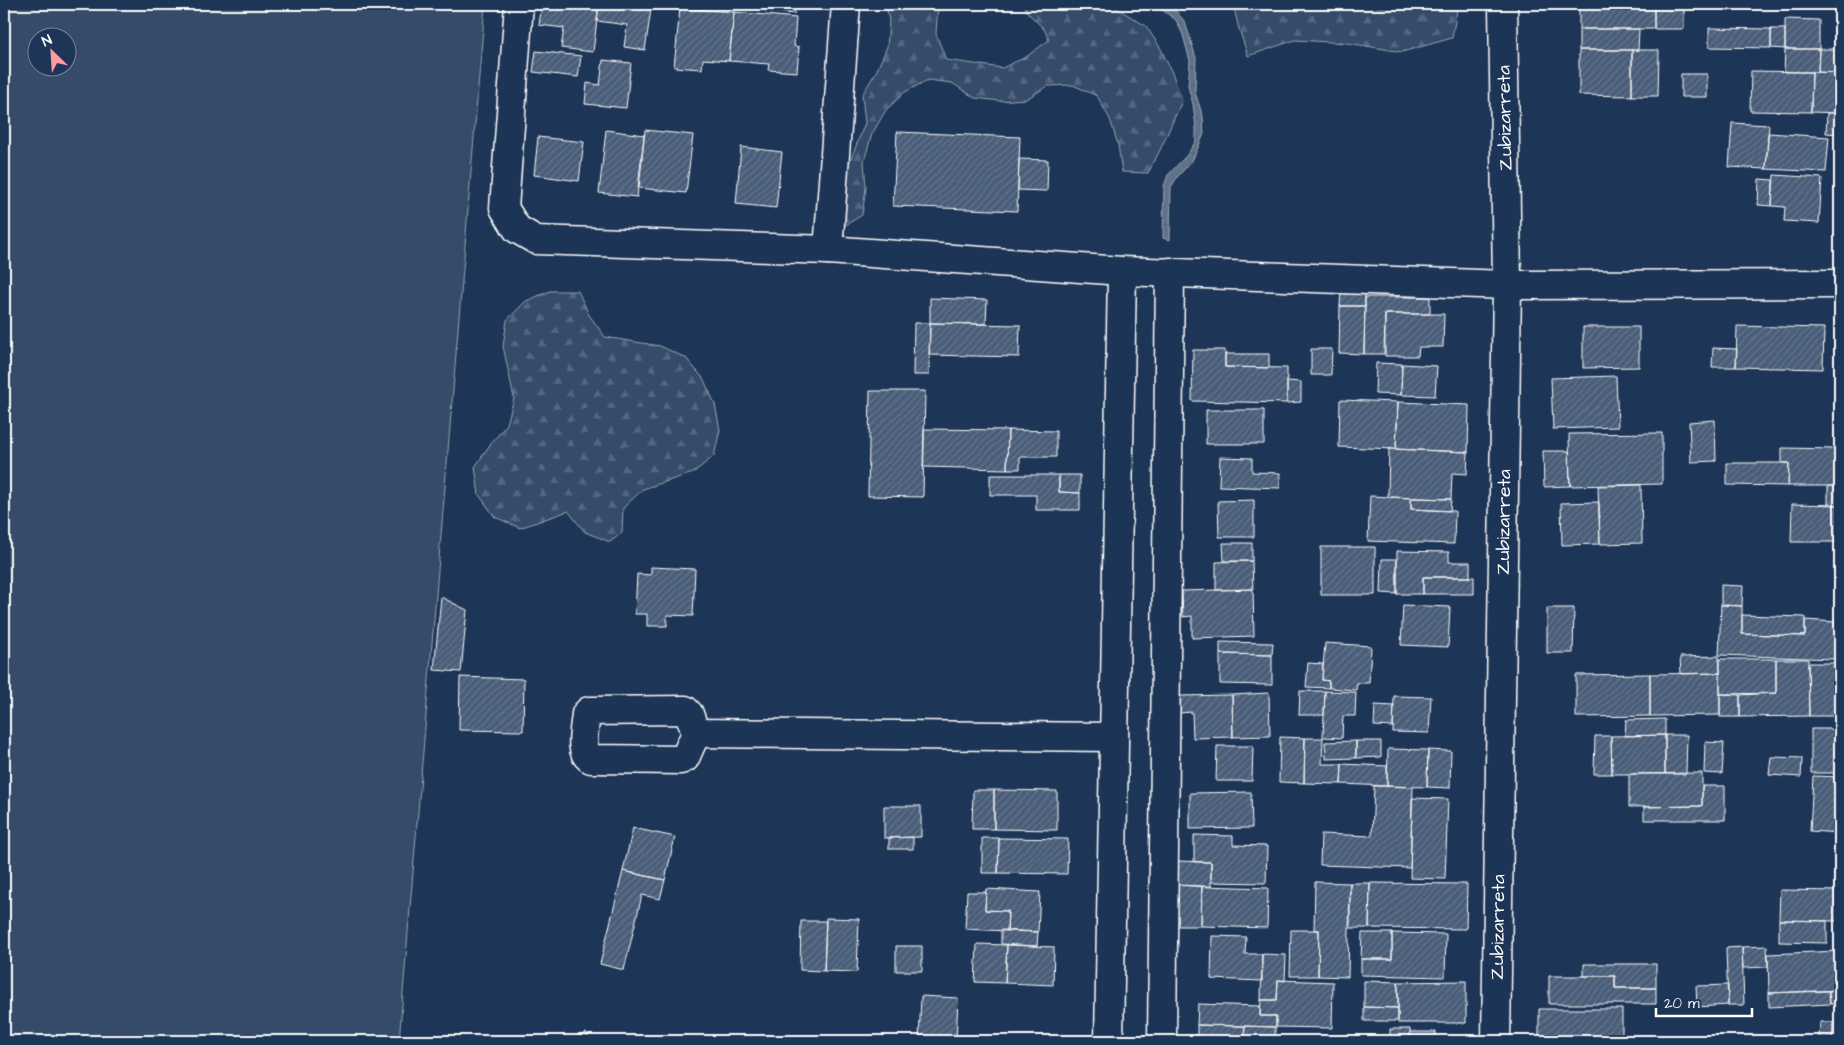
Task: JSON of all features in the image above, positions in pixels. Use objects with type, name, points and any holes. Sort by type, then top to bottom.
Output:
[{"type":"street","points":[[520,4],[504,208],[517,229],[536,240],[828,250],[1122,271],[1507,285],[1840,284]]},
{"type":"street","points":[[828,250],[846,4]]},
{"type":"street","name":"Zubizarreta","points":[[1496,1041],[1507,285],[1503,4]]},
{"type":"street","points":[[1108,1041],[1122,271]]},
{"type":"street","points":[[1162,1041],[1170,272]]},
{"type":"street","points":[[696,733],[1113,737]]},
{"type":"green space","points":[[4,4],[485,4],[399,1041],[4,1041]]},
{"type":"green space","points":[[886,4],[938,4],[936,34],[946,60],[1002,68],[1026,57],[1049,40],[1044,29],[1026,11],[1023,4],[1110,4],[1146,26],[1161,49],[1182,101],[1148,173],[1122,172],[1118,145],[1110,119],[1097,96],[1073,85],[1048,86],[1026,99],[1000,101],[975,98],[952,83],[928,80],[905,92],[886,110],[872,134],[864,161],[866,188],[862,215],[841,228],[845,174],[865,123],[862,95],[876,72],[887,47],[889,21]]},
{"type":"green space","points":[[1233,4],[1458,4],[1452,38],[1402,52],[1348,43],[1295,40],[1248,56]]},
{"type":"green space","points":[[550,291],[578,291],[589,315],[605,337],[660,346],[686,358],[703,378],[715,404],[720,430],[714,456],[693,473],[643,489],[623,508],[622,533],[610,542],[585,532],[568,511],[520,528],[495,517],[479,495],[475,467],[507,424],[514,398],[503,346],[507,320],[526,301]]},
{"type":"water","points":[[1154,4],[1170,4],[1185,22],[1196,58],[1195,92],[1203,117],[1204,134],[1192,161],[1171,187],[1170,240],[1163,238],[1164,186],[1168,175],[1187,155],[1196,141],[1196,127],[1188,86],[1190,61],[1183,35],[1176,20]]},
{"type":"building","points":[[542,4],[599,4],[593,52],[561,48],[564,28],[539,25]]},
{"type":"building","points":[[599,4],[651,9],[645,50],[624,47],[627,25],[597,21]]},
{"type":"building","points":[[611,4],[652,4],[651,9]]},
{"type":"building","points":[[765,4],[796,4],[794,14],[764,10]]},
{"type":"building","points":[[1579,4],[1654,4],[1654,29],[1579,29]]},
{"type":"building","points":[[1654,4],[1684,4],[1684,29],[1654,29]]},
{"type":"building","points":[[1830,4],[1840,4],[1840,7],[1830,8]]},
{"type":"building","points":[[680,8],[734,12],[729,61],[703,59],[702,69],[674,67]]},
{"type":"building","points":[[734,12],[796,18],[794,46],[799,47],[797,72],[768,70],[769,64],[729,61]]},
{"type":"building","points":[[1785,19],[1819,20],[1819,49],[1785,49]]},
{"type":"building","points":[[1709,28],[1771,29],[1771,48],[1709,47]]},
{"type":"building","points":[[1579,29],[1639,29],[1638,50],[1579,50]]},
{"type":"building","points":[[1771,29],[1785,29],[1785,49],[1771,48]]},
{"type":"building","points":[[1785,49],[1819,49],[1818,72],[1784,72]]},
{"type":"building","points":[[1819,49],[1840,49],[1840,73],[1818,72]]},
{"type":"building","points":[[1579,50],[1632,50],[1632,96],[1579,95]]},
{"type":"building","points":[[1632,50],[1659,50],[1658,96],[1632,96]]},
{"type":"building","points":[[536,51],[581,56],[578,77],[533,72]]},
{"type":"building","points":[[603,60],[631,63],[626,108],[585,104],[587,83],[600,85]]},
{"type":"building","points":[[1751,71],[1812,72],[1811,112],[1750,111]]},
{"type":"building","points":[[1812,72],[1840,73],[1840,113],[1811,112]]},
{"type":"building","points":[[1681,74],[1707,74],[1707,97],[1681,97]]},
{"type":"building","points":[[1827,113],[1840,113],[1840,134],[1826,133]]},
{"type":"building","points":[[1732,123],[1769,125],[1766,169],[1729,167]]},
{"type":"building","points":[[606,130],[644,135],[637,197],[599,193]]},
{"type":"building","points":[[645,130],[693,135],[686,193],[639,188]]},
{"type":"building","points":[[897,132],[1020,137],[1017,211],[893,206]]},
{"type":"building","points":[[1768,133],[1829,137],[1826,172],[1766,169]]},
{"type":"building","points":[[538,137],[584,142],[579,181],[534,175]]},
{"type":"building","points":[[741,147],[782,152],[776,208],[736,204]]},
{"type":"building","points":[[1019,159],[1048,160],[1047,191],[1018,190]]},
{"type":"building","points":[[1774,175],[1822,178],[1819,223],[1784,221],[1785,207],[1772,206]]},
{"type":"building","points":[[1759,179],[1773,180],[1772,206],[1758,205]]},
{"type":"building","points":[[1341,287],[1365,287],[1365,306],[1340,306]]},
{"type":"building","points":[[1365,297],[1430,297],[1430,314],[1385,314],[1384,354],[1364,354]]},
{"type":"building","points":[[930,298],[987,300],[986,324],[930,323]]},
{"type":"building","points":[[1340,306],[1365,306],[1364,354],[1339,353]]},
{"type":"building","points":[[1385,314],[1444,314],[1443,347],[1419,347],[1418,356],[1385,356]]},
{"type":"building","points":[[914,323],[930,323],[929,375],[913,375]]},
{"type":"building","points":[[930,323],[1020,325],[1019,357],[929,355]]},
{"type":"building","points":[[1737,326],[1824,328],[1823,369],[1736,367]]},
{"type":"building","points":[[1583,327],[1639,327],[1639,367],[1583,368]]},
{"type":"building","points":[[1713,348],[1737,349],[1736,367],[1712,367]]},
{"type":"building","points":[[1311,349],[1332,349],[1331,375],[1311,375]]},
{"type":"building","points":[[1193,350],[1225,350],[1225,367],[1287,368],[1287,403],[1192,401]]},
{"type":"building","points":[[1225,354],[1269,354],[1269,368],[1225,367]]},
{"type":"building","points":[[1376,363],[1402,364],[1401,395],[1375,394]]},
{"type":"building","points":[[1402,364],[1437,366],[1435,396],[1401,395]]},
{"type":"building","points":[[1616,376],[1618,427],[1553,429],[1551,378]]},
{"type":"building","points":[[1287,381],[1301,382],[1301,402],[1287,403]]},
{"type":"building","points":[[870,391],[925,391],[923,497],[868,496]]},
{"type":"building","points":[[1340,400],[1398,402],[1396,449],[1339,447]]},
{"type":"building","points":[[1398,402],[1469,405],[1468,452],[1396,449]]},
{"type":"building","points":[[1206,410],[1264,410],[1264,444],[1206,444]]},
{"type":"building","points":[[1715,420],[1716,461],[1691,462],[1689,422]]},
{"type":"building","points":[[924,429],[1008,430],[1007,469],[923,467]]},
{"type":"building","points":[[1008,430],[1056,431],[1056,457],[1020,457],[1020,469],[1007,469]]},
{"type":"building","points":[[1662,433],[1662,484],[1570,486],[1569,434]]},
{"type":"building","points":[[1782,448],[1836,449],[1836,486],[1788,486],[1789,463],[1782,463]]},
{"type":"building","points":[[1389,449],[1468,452],[1467,474],[1452,473],[1451,499],[1388,497]]},
{"type":"building","points":[[1543,451],[1569,451],[1570,486],[1544,487]]},
{"type":"building","points":[[1836,454],[1840,454],[1840,505],[1828,504],[1828,486],[1836,486]]},
{"type":"building","points":[[1220,457],[1252,458],[1252,472],[1280,473],[1280,488],[1219,486]]},
{"type":"building","points":[[1727,463],[1789,463],[1788,486],[1727,485]]},
{"type":"building","points":[[990,475],[1059,475],[1059,492],[1080,493],[1080,510],[1036,510],[1036,495],[990,495]]},
{"type":"building","points":[[1059,475],[1080,475],[1080,493],[1059,492]]},
{"type":"building","points":[[1641,485],[1642,543],[1600,544],[1598,486]]},
{"type":"building","points":[[1370,496],[1411,498],[1411,509],[1455,511],[1454,544],[1368,541]]},
{"type":"building","points":[[1411,498],[1451,499],[1450,511],[1411,509]]},
{"type":"building","points":[[1254,500],[1254,537],[1219,537],[1218,501]]},
{"type":"building","points":[[1599,502],[1600,544],[1562,545],[1561,503]]},
{"type":"building","points":[[1792,504],[1840,505],[1840,542],[1791,542]]},
{"type":"building","points":[[1223,543],[1252,543],[1252,561],[1224,561]]},
{"type":"building","points":[[1321,547],[1375,547],[1375,595],[1321,595]]},
{"type":"building","points":[[1397,551],[1449,552],[1449,562],[1470,562],[1470,577],[1423,577],[1423,594],[1397,594]]},
{"type":"building","points":[[1382,559],[1397,559],[1397,594],[1381,593]]},
{"type":"building","points":[[1252,561],[1253,589],[1216,590],[1216,562]]},
{"type":"building","points":[[651,567],[695,569],[693,616],[667,615],[667,626],[647,626],[647,614],[635,614],[637,574],[651,575]]},
{"type":"building","points":[[1423,577],[1474,577],[1474,594],[1423,594]]},
{"type":"building","points":[[1721,585],[1743,586],[1742,606],[1721,605]]},
{"type":"building","points":[[1253,589],[1254,636],[1192,638],[1192,616],[1183,617],[1182,591]]},
{"type":"building","points":[[441,597],[467,610],[461,672],[434,670]]},
{"type":"building","points":[[1403,605],[1450,607],[1448,647],[1401,645]]},
{"type":"building","points":[[1721,605],[1742,606],[1742,634],[1805,636],[1805,620],[1836,622],[1835,659],[1719,655]]},
{"type":"building","points":[[1547,608],[1574,608],[1573,653],[1547,653]]},
{"type":"building","points":[[1742,615],[1805,617],[1805,636],[1742,634]]},
{"type":"building","points":[[1836,622],[1840,622],[1840,659],[1835,659]]},
{"type":"building","points":[[1220,642],[1273,643],[1272,655],[1220,654]]},
{"type":"building","points":[[1325,643],[1371,646],[1369,683],[1357,683],[1356,690],[1329,688],[1329,681],[1322,680]]},
{"type":"building","points":[[1220,654],[1272,655],[1272,685],[1220,684]]},
{"type":"building","points":[[1719,656],[1720,673],[1681,674],[1680,657]]},
{"type":"building","points":[[1720,659],[1776,659],[1776,693],[1720,694]]},
{"type":"building","points":[[1776,659],[1808,659],[1809,716],[1740,717],[1740,695],[1776,693]]},
{"type":"building","points":[[1308,663],[1323,664],[1322,680],[1329,681],[1329,688],[1306,687]]},
{"type":"building","points":[[1808,663],[1840,663],[1840,716],[1809,716]]},
{"type":"building","points":[[1720,673],[1720,715],[1650,716],[1650,674]]},
{"type":"building","points":[[1650,674],[1650,716],[1576,717],[1576,675]]},
{"type":"building","points":[[460,677],[524,679],[523,731],[459,730]]},
{"type":"building","points":[[1300,691],[1325,691],[1324,715],[1299,715]]},
{"type":"building","points":[[1325,691],[1356,692],[1355,716],[1343,716],[1342,738],[1323,737]]},
{"type":"building","points":[[1269,693],[1270,736],[1233,737],[1232,695]]},
{"type":"building","points":[[1720,694],[1740,695],[1740,717],[1720,717]]},
{"type":"building","points":[[1232,695],[1233,737],[1193,738],[1192,712],[1180,713],[1180,696]]},
{"type":"building","points":[[1394,696],[1431,697],[1429,733],[1393,732]]},
{"type":"building","points":[[1375,705],[1394,706],[1393,727],[1374,726]]},
{"type":"building","points":[[1665,719],[1665,735],[1625,736],[1626,720]]},
{"type":"building","points":[[1811,729],[1840,729],[1840,773],[1811,773]]},
{"type":"building","points":[[1665,735],[1665,774],[1612,774],[1611,736]]},
{"type":"building","points":[[1665,735],[1687,735],[1686,774],[1665,774]]},
{"type":"building","points":[[1595,736],[1611,736],[1612,774],[1594,774]]},
{"type":"building","points":[[1280,737],[1305,738],[1304,783],[1279,782]]},
{"type":"building","points":[[1305,738],[1323,738],[1322,764],[1342,764],[1341,784],[1304,783]]},
{"type":"building","points":[[1356,741],[1356,758],[1326,759],[1325,742]]},
{"type":"building","points":[[1356,741],[1381,741],[1381,757],[1356,758]]},
{"type":"building","points":[[1705,742],[1724,743],[1722,774],[1704,773]]},
{"type":"building","points":[[1217,746],[1253,746],[1252,781],[1216,781]]},
{"type":"building","points":[[1388,749],[1428,750],[1427,787],[1387,786]]},
{"type":"building","points":[[1428,750],[1451,751],[1450,788],[1427,787]]},
{"type":"building","points":[[1771,757],[1802,758],[1801,777],[1769,775]]},
{"type":"building","points":[[1342,764],[1387,766],[1387,786],[1341,784]]},
{"type":"building","points":[[1702,773],[1702,806],[1629,807],[1629,774]]},
{"type":"building","points":[[1813,776],[1840,777],[1840,833],[1810,831]]},
{"type":"building","points":[[1374,786],[1413,787],[1410,868],[1320,865],[1321,834],[1372,836]]},
{"type":"building","points":[[1702,786],[1725,786],[1725,820],[1644,820],[1644,807],[1702,806]]},
{"type":"building","points":[[973,790],[994,790],[994,829],[972,829]]},
{"type":"building","points":[[994,790],[1057,791],[1057,830],[994,829]]},
{"type":"building","points":[[1251,792],[1252,828],[1190,829],[1190,793]]},
{"type":"building","points":[[1412,798],[1448,799],[1445,879],[1410,878]]},
{"type":"building","points":[[884,806],[921,806],[921,837],[884,838]]},
{"type":"building","points":[[633,828],[675,837],[665,880],[623,871]]},
{"type":"building","points":[[1194,835],[1233,836],[1233,845],[1267,846],[1266,883],[1211,882],[1211,862],[1194,862]]},
{"type":"building","points":[[913,837],[913,849],[889,849],[889,838]]},
{"type":"building","points":[[982,838],[999,838],[998,873],[982,873]]},
{"type":"building","points":[[999,838],[1068,839],[1067,874],[998,873]]},
{"type":"building","points":[[1176,861],[1211,862],[1211,887],[1175,885]]},
{"type":"building","points":[[623,871],[665,880],[660,899],[642,895],[624,970],[600,964]]},
{"type":"building","points":[[1315,882],[1350,883],[1348,977],[1318,976],[1319,930],[1314,930]]},
{"type":"building","points":[[1350,883],[1370,883],[1369,928],[1350,928]]},
{"type":"building","points":[[1370,883],[1467,884],[1466,929],[1369,928]]},
{"type":"building","points":[[1175,885],[1202,886],[1201,926],[1174,926]]},
{"type":"building","points":[[1202,886],[1268,888],[1267,928],[1201,926]]},
{"type":"building","points":[[986,889],[1040,892],[1038,932],[1007,931],[1008,911],[985,910]]},
{"type":"building","points":[[1780,890],[1838,891],[1837,921],[1779,920]]},
{"type":"building","points":[[967,892],[986,892],[985,910],[1008,911],[1007,931],[965,929]]},
{"type":"building","points":[[826,918],[859,919],[857,972],[824,971]]},
{"type":"building","points":[[1779,920],[1827,921],[1827,943],[1779,942]]},
{"type":"building","points":[[801,921],[826,921],[824,971],[800,970]]},
{"type":"building","points":[[1001,930],[1038,932],[1037,946],[1001,944]]},
{"type":"building","points":[[1291,930],[1319,930],[1318,976],[1290,976]]},
{"type":"building","points":[[1362,933],[1392,933],[1392,959],[1361,959]]},
{"type":"building","points":[[1392,933],[1446,934],[1445,977],[1361,975],[1361,959],[1392,959]]},
{"type":"building","points":[[1212,936],[1246,937],[1245,954],[1262,954],[1262,981],[1211,979]]},
{"type":"building","points":[[977,944],[1007,945],[1005,983],[975,982]]},
{"type":"building","points":[[1007,945],[1054,947],[1053,985],[1005,983]]},
{"type":"building","points":[[896,946],[922,946],[922,971],[896,971]]},
{"type":"building","points":[[1767,946],[1768,967],[1743,968],[1742,947]]},
{"type":"building","points":[[1742,947],[1744,1005],[1728,1005],[1726,948]]},
{"type":"building","points":[[1840,951],[1840,990],[1769,993],[1768,954]]},
{"type":"building","points":[[1262,954],[1286,955],[1285,981],[1278,980],[1277,1000],[1261,1000]]},
{"type":"building","points":[[1584,964],[1656,964],[1656,988],[1615,988],[1615,976],[1584,976]]},
{"type":"building","points":[[1549,976],[1615,976],[1615,988],[1656,988],[1656,1004],[1549,1004]]},
{"type":"building","points":[[1278,980],[1333,982],[1332,1028],[1276,1027],[1276,1016],[1260,1016],[1261,1000],[1277,1000]]},
{"type":"building","points":[[1364,981],[1398,982],[1398,1008],[1364,1007]]},
{"type":"building","points":[[1466,981],[1466,1023],[1398,1023],[1398,982]]},
{"type":"building","points":[[1728,985],[1728,1005],[1697,1007],[1696,986]]},
{"type":"building","points":[[1840,990],[1840,1004],[1830,1004],[1829,991]]},
{"type":"building","points":[[1829,991],[1830,1004],[1769,1007],[1769,993]]},
{"type":"building","points":[[921,996],[958,998],[956,1041],[919,1041]]},
{"type":"building","points":[[1198,1004],[1260,1006],[1260,1016],[1276,1016],[1276,1027],[1197,1025]]},
{"type":"building","points":[[1364,1007],[1398,1008],[1398,1021],[1364,1021]]},
{"type":"building","points":[[1539,1009],[1622,1009],[1622,1041],[1539,1041]]},
{"type":"building","points":[[1820,1022],[1833,1022],[1832,1041],[1819,1041]]},
{"type":"building","points":[[1197,1025],[1245,1026],[1244,1041],[1197,1041]]},
{"type":"building","points":[[1245,1026],[1275,1027],[1275,1041],[1244,1041]]},
{"type":"building","points":[[1390,1029],[1410,1029],[1410,1041],[1390,1041]]},
{"type":"building","points":[[1410,1032],[1436,1032],[1436,1041],[1410,1041]]},
{"type":"building","points":[[586,1033],[590,1041],[567,1041]]},
{"type":"building","points":[[1316,1039],[1349,1039],[1349,1041],[1316,1041]]}]
